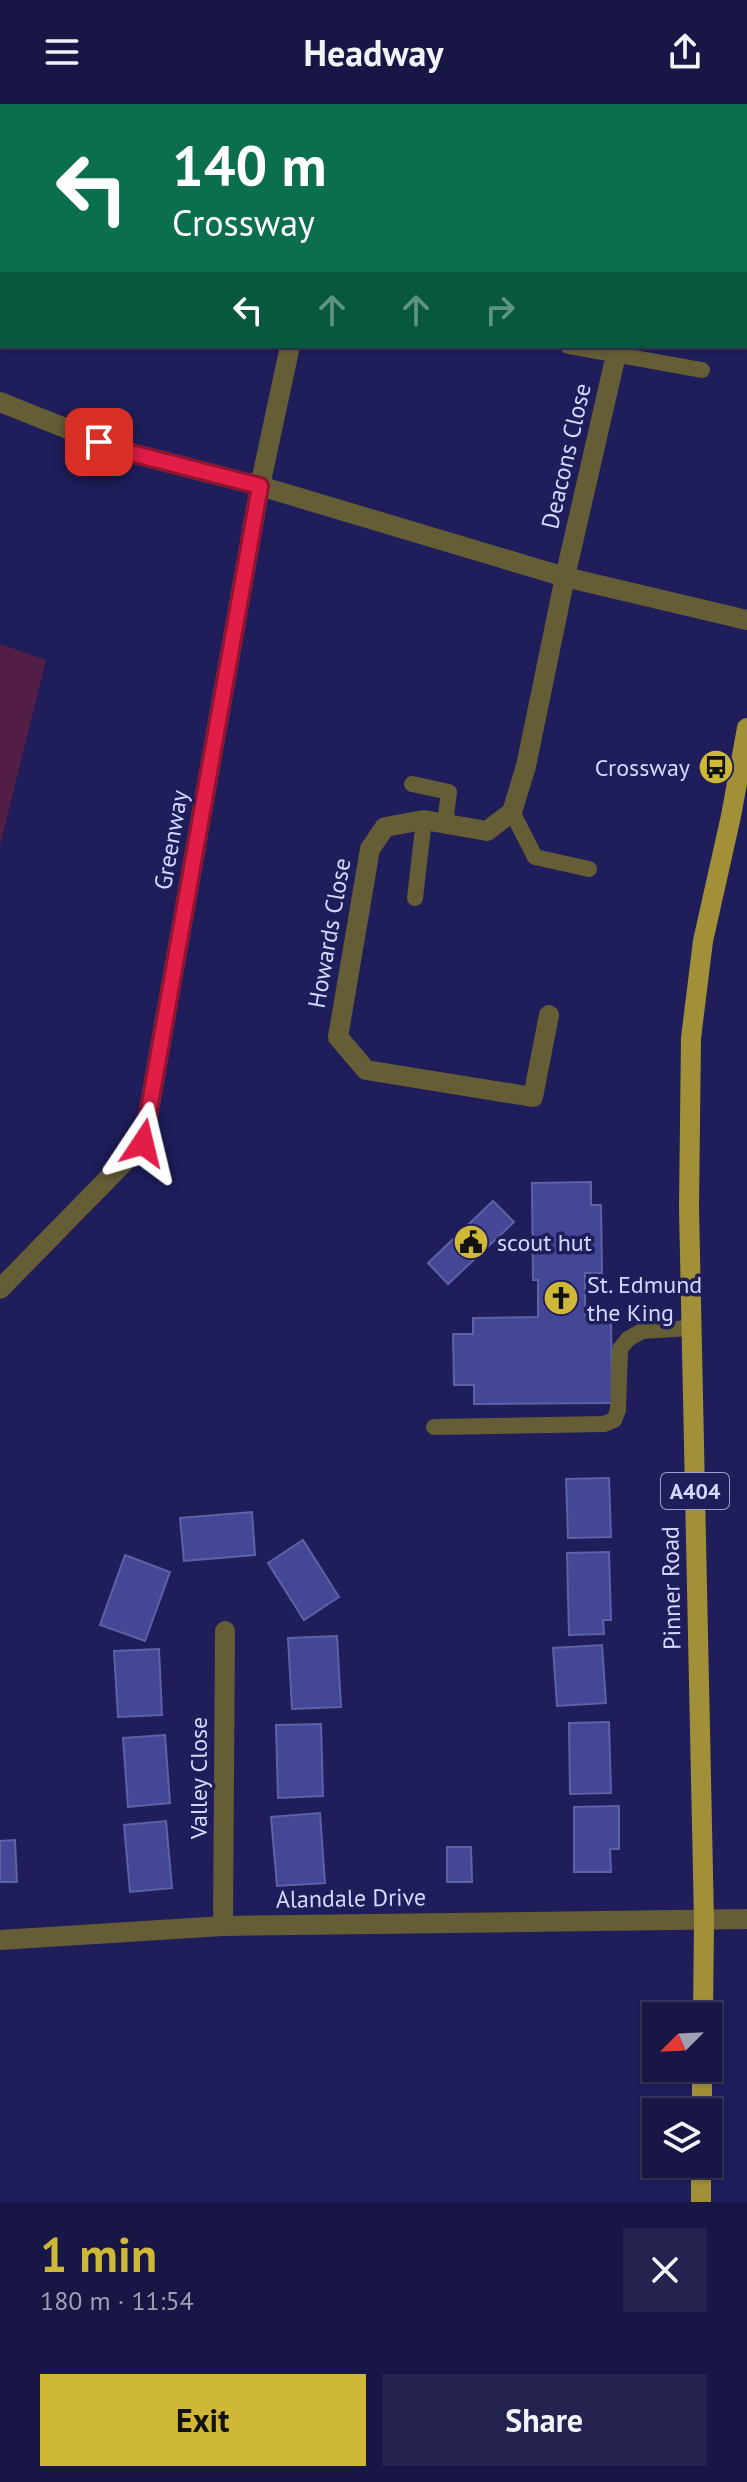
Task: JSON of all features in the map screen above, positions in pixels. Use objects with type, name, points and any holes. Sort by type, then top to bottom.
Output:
[{"type":"main road","name":"Pinner Road","points":[[703,2002],[689,1207],[691,1038],[699,967],[747,728]]},
{"type":"main road","points":[[701,2178],[701,2202]]},
{"type":"street","name":"Greenway","points":[[0,1289],[143,1143],[260,486],[290,348]]},
{"type":"street","name":"Deacons Close","points":[[565,577],[617,350]]},
{"type":"street","points":[[0,402],[123,451],[260,486],[565,577],[747,620]]},
{"type":"street","points":[[512,812],[526,766],[565,577]]},
{"type":"street","name":"Howards Close","points":[[512,812],[487,831],[424,820],[385,827],[370,849],[338,1037],[366,1070],[533,1097],[549,1015]]},
{"type":"street","name":"Valley Close","points":[[223,1926],[225,1631]]},
{"type":"street","name":"Alandale Drive","points":[[0,1940],[223,1926],[747,1919]]},
{"type":"lane","points":[[592,348],[617,350],[702,370]]},
{"type":"lane","points":[[412,784],[449,792],[445,823]]},
{"type":"lane","points":[[512,812],[535,857],[589,869]]},
{"type":"lane","points":[[415,898],[424,820]]},
{"type":"lane","points":[[434,1427],[604,1424],[614,1420],[618,1410],[620,1349],[628,1339],[642,1331],[691,1328]]},
{"type":"shaded area","points":[[0,644],[46,660],[0,846]]},
{"type":"building","name":"St. Edmund the King","points":[[591,1182],[591,1205],[601,1205],[602,1273],[585,1273],[585,1316],[611,1316],[612,1403],[474,1404],[474,1385],[454,1385],[453,1334],[473,1334],[473,1318],[538,1317],[538,1280],[533,1280],[532,1183]]},
{"type":"building","name":"scout hut","points":[[493,1201],[514,1222],[448,1284],[428,1263]]},
{"type":"building","points":[[609,1478],[611,1537],[568,1538],[566,1479]]},
{"type":"building","points":[[252,1512],[255,1555],[184,1561],[180,1518]]},
{"type":"building","points":[[303,1540],[339,1597],[304,1620],[268,1563]]},
{"type":"building","points":[[609,1552],[611,1620],[603,1620],[604,1634],[569,1635],[567,1553]]},
{"type":"building","points":[[125,1555],[170,1572],[145,1641],[100,1625]]},
{"type":"building","points":[[337,1636],[341,1707],[292,1709],[288,1638]]},
{"type":"building","points":[[602,1645],[606,1703],[557,1706],[553,1648]]},
{"type":"building","points":[[159,1649],[162,1715],[118,1717],[114,1651]]},
{"type":"building","points":[[609,1722],[611,1793],[570,1794],[569,1723]]},
{"type":"building","points":[[321,1724],[323,1796],[278,1798],[276,1725]]},
{"type":"building","points":[[165,1735],[170,1803],[128,1807],[123,1738]]},
{"type":"building","points":[[619,1806],[619,1849],[610,1849],[611,1872],[574,1872],[574,1807]]},
{"type":"building","points":[[320,1813],[325,1883],[277,1886],[271,1817]]},
{"type":"building","points":[[166,1821],[172,1888],[130,1892],[124,1825]]},
{"type":"building","points":[[15,1840],[17,1882],[0,1882],[0,1841]]},
{"type":"building","points":[[447,1847],[471,1847],[472,1882],[447,1882]]},
{"type":"place","name":"Crossway","points":[[716,767]]},
{"type":"place","name":"scout hut","points":[[471,1242]]},
{"type":"place","name":"St. Edmund the King","points":[[561,1298]]},
{"type":"route","points":[[99,442],[260,486],[143,1143]]}]
